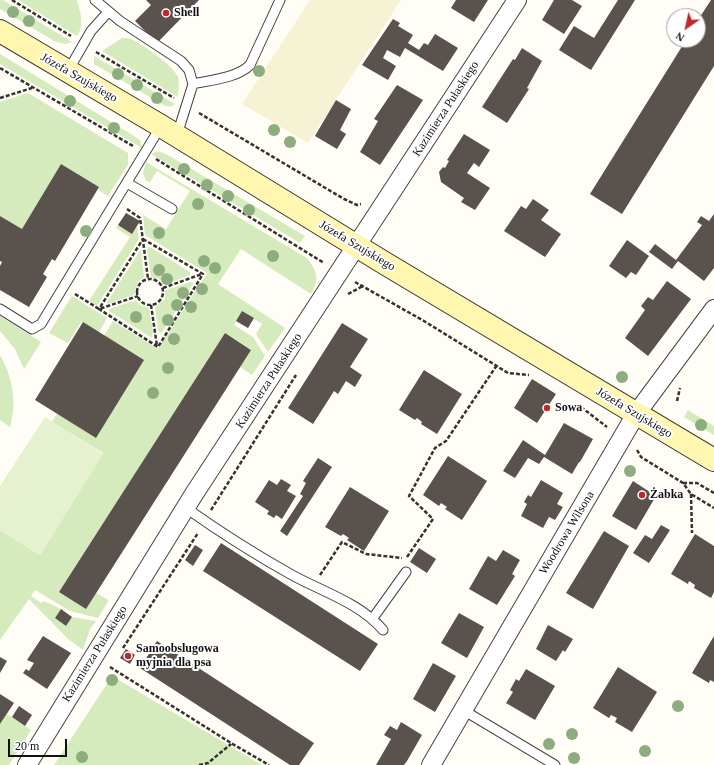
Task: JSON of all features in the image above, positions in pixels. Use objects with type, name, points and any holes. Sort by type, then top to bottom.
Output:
[{"type":"street","name":"Kazimierza Pułaskiego","points":[[27,765],[186,508],[517,0]]},
{"type":"street","name":"Józefa Szujskiego","points":[[0,31],[169,131],[357,246],[714,460]]},
{"type":"street","name":"Woodrowa Wilsona","points":[[431,765],[636,414],[714,309]]},
{"type":"lane","points":[[0,309],[28,327],[35,328],[41,324],[127,183],[169,131],[186,106],[194,84],[189,70],[181,61],[108,12],[95,0]]},
{"type":"lane","points":[[194,84],[236,74],[246,70],[250,65],[280,0]]},
{"type":"lane","points":[[67,72],[83,44],[108,12]]},
{"type":"lane","points":[[127,183],[172,209]]},
{"type":"lane","points":[[186,508],[257,555],[312,586],[359,609],[373,618],[383,630]]},
{"type":"lane","points":[[373,618],[406,572]]},
{"type":"lane","points":[[463,710],[555,765]]},
{"type":"path","points":[[12,0],[186,106],[344,199],[357,205],[363,203]]},
{"type":"path","points":[[0,98],[32,88]]},
{"type":"path","points":[[115,202],[138,216],[143,239],[148,279]]},
{"type":"path","points":[[143,239],[203,274]]},
{"type":"path","points":[[99,309],[143,239]]},
{"type":"path","points":[[163,288],[203,274]]},
{"type":"path","points":[[158,347],[203,274]]},
{"type":"path","points":[[148,279],[158,282],[163,288],[164,292],[160,300],[151,305],[145,304],[138,296],[139,285],[148,279]]},
{"type":"path","points":[[347,295],[363,286]]},
{"type":"path","points":[[64,287],[158,347]]},
{"type":"path","points":[[99,309],[138,296]]},
{"type":"path","points":[[151,305],[158,347]]},
{"type":"path","points":[[312,586],[342,542],[366,554],[406,558],[433,519],[410,496],[435,448],[446,441],[497,365]]},
{"type":"path","points":[[119,654],[205,521],[221,492],[300,369]]},
{"type":"path","points":[[714,493],[697,483],[683,483],[691,494],[714,508]]},
{"type":"path","points":[[691,494],[692,533]]},
{"type":"path","points":[[107,672],[111,666],[231,743],[269,765]]},
{"type":"path","points":[[199,765],[208,763],[231,743]]},
{"type":"shaded area","points":[[310,0],[401,0],[308,143],[242,104]]},
{"type":"green space","points":[[0,0],[3,0],[72,42],[66,44],[56,42],[0,9]]},
{"type":"green space","points":[[18,0],[77,0],[81,18],[81,27],[77,36]]},
{"type":"green space","points":[[122,38],[130,39],[150,50],[171,67],[178,77],[178,97],[102,51]]},
{"type":"green space","points":[[0,54],[134,136],[140,140],[142,148],[0,64]]},
{"type":"green space","points":[[94,56],[175,104],[171,107],[165,106],[94,64]]},
{"type":"green space","points":[[28,93],[128,153],[128,165],[108,196],[98,190],[99,187],[61,164],[22,229],[0,216],[0,102]]},
{"type":"green space","points":[[158,151],[166,154],[305,236],[300,243],[151,154]]},
{"type":"green space","points":[[146,162],[307,258],[315,271],[316,284],[311,294],[241,249],[218,284],[285,328],[268,352],[256,334],[262,324],[242,311],[234,325],[253,337],[265,356],[252,375],[240,367],[251,349],[225,333],[59,592],[96,593],[109,600],[98,618],[70,611],[35,590],[31,596],[41,603],[44,601],[61,609],[55,618],[66,626],[72,617],[96,621],[90,629],[83,650],[68,639],[29,599],[0,640],[0,530],[40,555],[103,453],[52,422],[113,321],[158,349],[207,273],[145,235],[143,215],[166,229],[190,191],[157,171],[150,182],[146,181],[143,173]]},
{"type":"green space","points":[[118,225],[137,225],[139,239],[97,306],[89,301],[130,237],[116,228]]},
{"type":"green space","points":[[150,247],[190,272],[190,275],[165,285],[159,279],[151,277],[147,249]]},
{"type":"green space","points":[[141,249],[144,277],[138,282],[134,295],[107,304],[107,302]]},
{"type":"green space","points":[[193,282],[193,284],[161,334],[158,330],[155,307],[165,299],[165,290]]},
{"type":"green space","points":[[72,296],[107,318],[99,333],[81,322],[68,343],[49,333]]},
{"type":"green space","points":[[136,300],[140,305],[149,308],[153,331],[152,338],[109,311],[109,309]]},
{"type":"green space","points":[[0,316],[41,342],[24,369],[15,349],[0,331]]},
{"type":"green space","points":[[0,355],[11,381],[13,408],[10,427],[0,420]]},
{"type":"green space","points":[[688,410],[714,426],[714,435],[684,417]]},
{"type":"green space","points":[[45,417],[103,454],[40,555],[0,530],[0,486]]},
{"type":"green space","points":[[112,676],[262,765],[54,765]]},
{"type":"green space","points":[[7,714],[31,730],[9,765],[0,765],[0,724]]},
{"type":"building","points":[[146,0],[199,0],[157,43],[135,21],[151,5]]},
{"type":"building","points":[[456,0],[488,0],[474,22],[451,8]]},
{"type":"building","points":[[554,0],[572,0],[582,6],[564,34],[542,20]]},
{"type":"building","points":[[618,0],[635,0],[591,70],[559,50],[574,26],[594,38]]},
{"type":"building","points":[[711,0],[714,0],[714,66],[622,214],[590,194],[681,48],[706,48],[706,8]]},
{"type":"building","points":[[393,19],[400,23],[398,26],[413,35],[408,43],[419,50],[424,43],[428,45],[435,34],[458,48],[443,71],[405,48],[400,57],[387,50],[383,58],[396,66],[388,80],[362,65]]},
{"type":"building","points":[[522,48],[542,61],[527,88],[529,89],[507,123],[482,107],[513,59],[515,60]]},
{"type":"building","points":[[397,85],[423,100],[380,165],[360,152],[378,121],[374,119]]},
{"type":"building","points":[[336,100],[351,109],[340,130],[346,134],[337,149],[315,136]]},
{"type":"building","points":[[464,134],[490,150],[479,167],[474,163],[467,173],[490,188],[475,210],[461,202],[464,198],[441,182],[439,172],[443,167],[445,168],[449,161],[447,160]]},
{"type":"building","points":[[61,164],[99,187],[55,261],[52,259],[43,274],[47,277],[29,307],[0,290],[0,266],[2,262],[0,261],[0,216],[22,229]]},
{"type":"building","points":[[533,199],[549,210],[541,220],[561,234],[545,257],[504,231],[521,206],[526,209]]},
{"type":"building","points":[[126,213],[140,221],[132,234],[118,225]]},
{"type":"building","points":[[714,214],[714,268],[704,281],[678,261],[672,269],[649,252],[655,244],[676,260],[702,225],[697,222],[701,216],[709,221]]},
{"type":"building","points":[[627,240],[649,256],[636,275],[631,272],[626,278],[609,266]]},
{"type":"building","points":[[667,281],[691,299],[648,356],[625,338],[645,310],[641,306],[648,297],[653,300]]},
{"type":"building","points":[[242,311],[254,318],[248,328],[236,321]]},
{"type":"building","points":[[83,322],[144,360],[96,438],[35,400]]},
{"type":"building","points":[[342,323],[368,339],[350,367],[362,375],[355,387],[346,381],[338,394],[334,391],[313,424],[288,408]]},
{"type":"building","points":[[225,333],[251,350],[86,609],[59,592]]},
{"type":"building","points":[[424,370],[462,394],[437,434],[421,424],[422,422],[417,418],[415,420],[399,410]]},
{"type":"building","points":[[532,379],[556,394],[537,423],[514,408]]},
{"type":"building","points":[[564,423],[593,439],[572,474],[544,457],[539,464],[528,458],[515,478],[503,471],[523,440],[545,455]]},
{"type":"building","points":[[448,456],[487,481],[462,520],[445,509],[447,507],[441,503],[439,506],[423,495]]},
{"type":"building","points":[[318,458],[332,467],[287,536],[280,531],[303,496],[300,494],[306,483],[303,481]]},
{"type":"building","points":[[281,479],[291,485],[287,491],[296,496],[282,519],[276,515],[274,518],[267,514],[269,511],[255,502],[269,480],[277,485]]},
{"type":"building","points":[[541,480],[563,493],[557,504],[563,507],[555,520],[549,517],[543,528],[521,516],[527,504],[524,502],[528,495],[531,497]]},
{"type":"building","points":[[633,481],[656,496],[636,530],[612,516]]},
{"type":"building","points":[[350,487],[389,511],[364,551],[347,540],[349,538],[343,534],[341,536],[325,527]]},
{"type":"building","points":[[661,525],[670,530],[649,563],[633,553],[645,535],[652,539]]},
{"type":"building","points":[[604,531],[629,546],[593,609],[566,593]]},
{"type":"building","points":[[695,534],[714,546],[714,592],[711,598],[694,588],[695,585],[689,581],[688,584],[671,574]]},
{"type":"building","points":[[221,543],[378,644],[360,671],[203,571]]},
{"type":"building","points":[[195,545],[203,550],[193,566],[185,560]]},
{"type":"building","points":[[419,548],[436,559],[427,573],[410,562]]},
{"type":"building","points":[[503,550],[520,560],[512,574],[515,576],[497,605],[469,589],[488,556],[496,561]]},
{"type":"building","points":[[61,609],[72,617],[66,626],[55,618]]},
{"type":"building","points":[[459,613],[484,627],[467,658],[441,643]]},
{"type":"building","points":[[548,625],[573,639],[565,652],[563,650],[556,661],[536,649]]},
{"type":"building","points":[[43,636],[71,653],[47,689],[23,673],[26,669],[29,671],[34,663],[27,660]]},
{"type":"building","points":[[714,636],[714,682],[710,680],[709,683],[692,673]]},
{"type":"building","points":[[157,641],[314,743],[299,765],[290,765],[140,668]]},
{"type":"building","name":"Samoobslugowa myjnia dla psa","points":[[126,649],[135,655],[130,664],[120,658]]},
{"type":"building","points":[[0,657],[7,661],[0,673]]},
{"type":"building","points":[[433,663],[456,676],[435,712],[413,699]]},
{"type":"building","points":[[618,667],[657,692],[632,732],[615,722],[617,718],[611,715],[609,718],[593,708]]},
{"type":"building","points":[[526,669],[555,686],[535,720],[506,703],[513,692],[510,690],[516,679],[519,681]]},
{"type":"building","points":[[0,694],[14,703],[0,724]]},
{"type":"building","points":[[19,706],[32,715],[25,726],[12,717]]},
{"type":"building","points":[[401,722],[422,735],[407,761],[404,765],[376,765],[391,739],[384,735],[390,726],[397,730]]},
{"type":"place","name":"Shell","points":[[166,13]]},
{"type":"place","name":"Sowa","points":[[547,408]]},
{"type":"place","name":"Żabka","points":[[642,495]]},
{"type":"place","name":"Samoobslugowa myjnia dla psa","points":[[128,656]]}]
